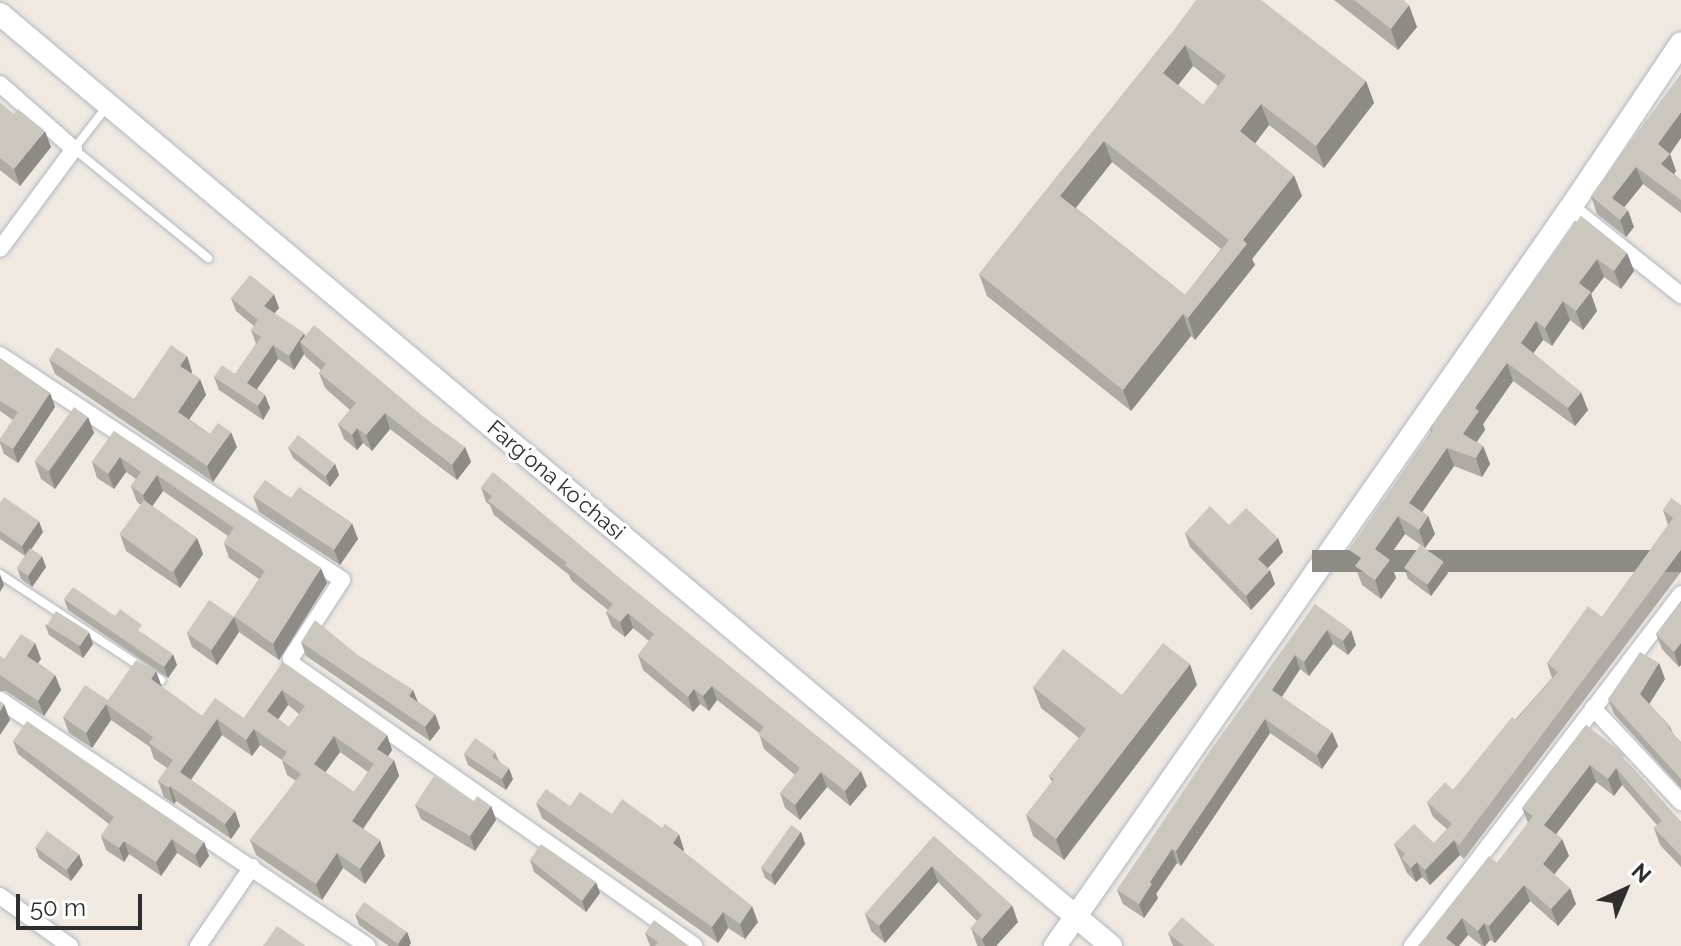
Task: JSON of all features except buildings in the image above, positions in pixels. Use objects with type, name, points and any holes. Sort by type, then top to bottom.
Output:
[{"type":"street","name":"Fargʻona koʻchasi","points":[[0,14],[1111,946]]},
{"type":"street","points":[[1055,946],[1571,207],[1681,43]]},
{"type":"street","points":[[0,84],[74,149],[0,249]]},
{"type":"street","points":[[1571,207],[1681,295]]},
{"type":"street","points":[[0,355],[342,580],[291,658],[292,664],[641,905],[694,946]]},
{"type":"street","points":[[1412,946],[1681,594]]},
{"type":"street","points":[[0,700],[367,946]]},
{"type":"street","points":[[1593,708],[1681,802]]},
{"type":"street","points":[[198,946],[252,867]]},
{"type":"street","points":[[0,896],[70,946]]},
{"type":"lane","points":[[108,104],[74,149],[208,258]]},
{"type":"lane","points":[[0,574],[161,680]]}]
